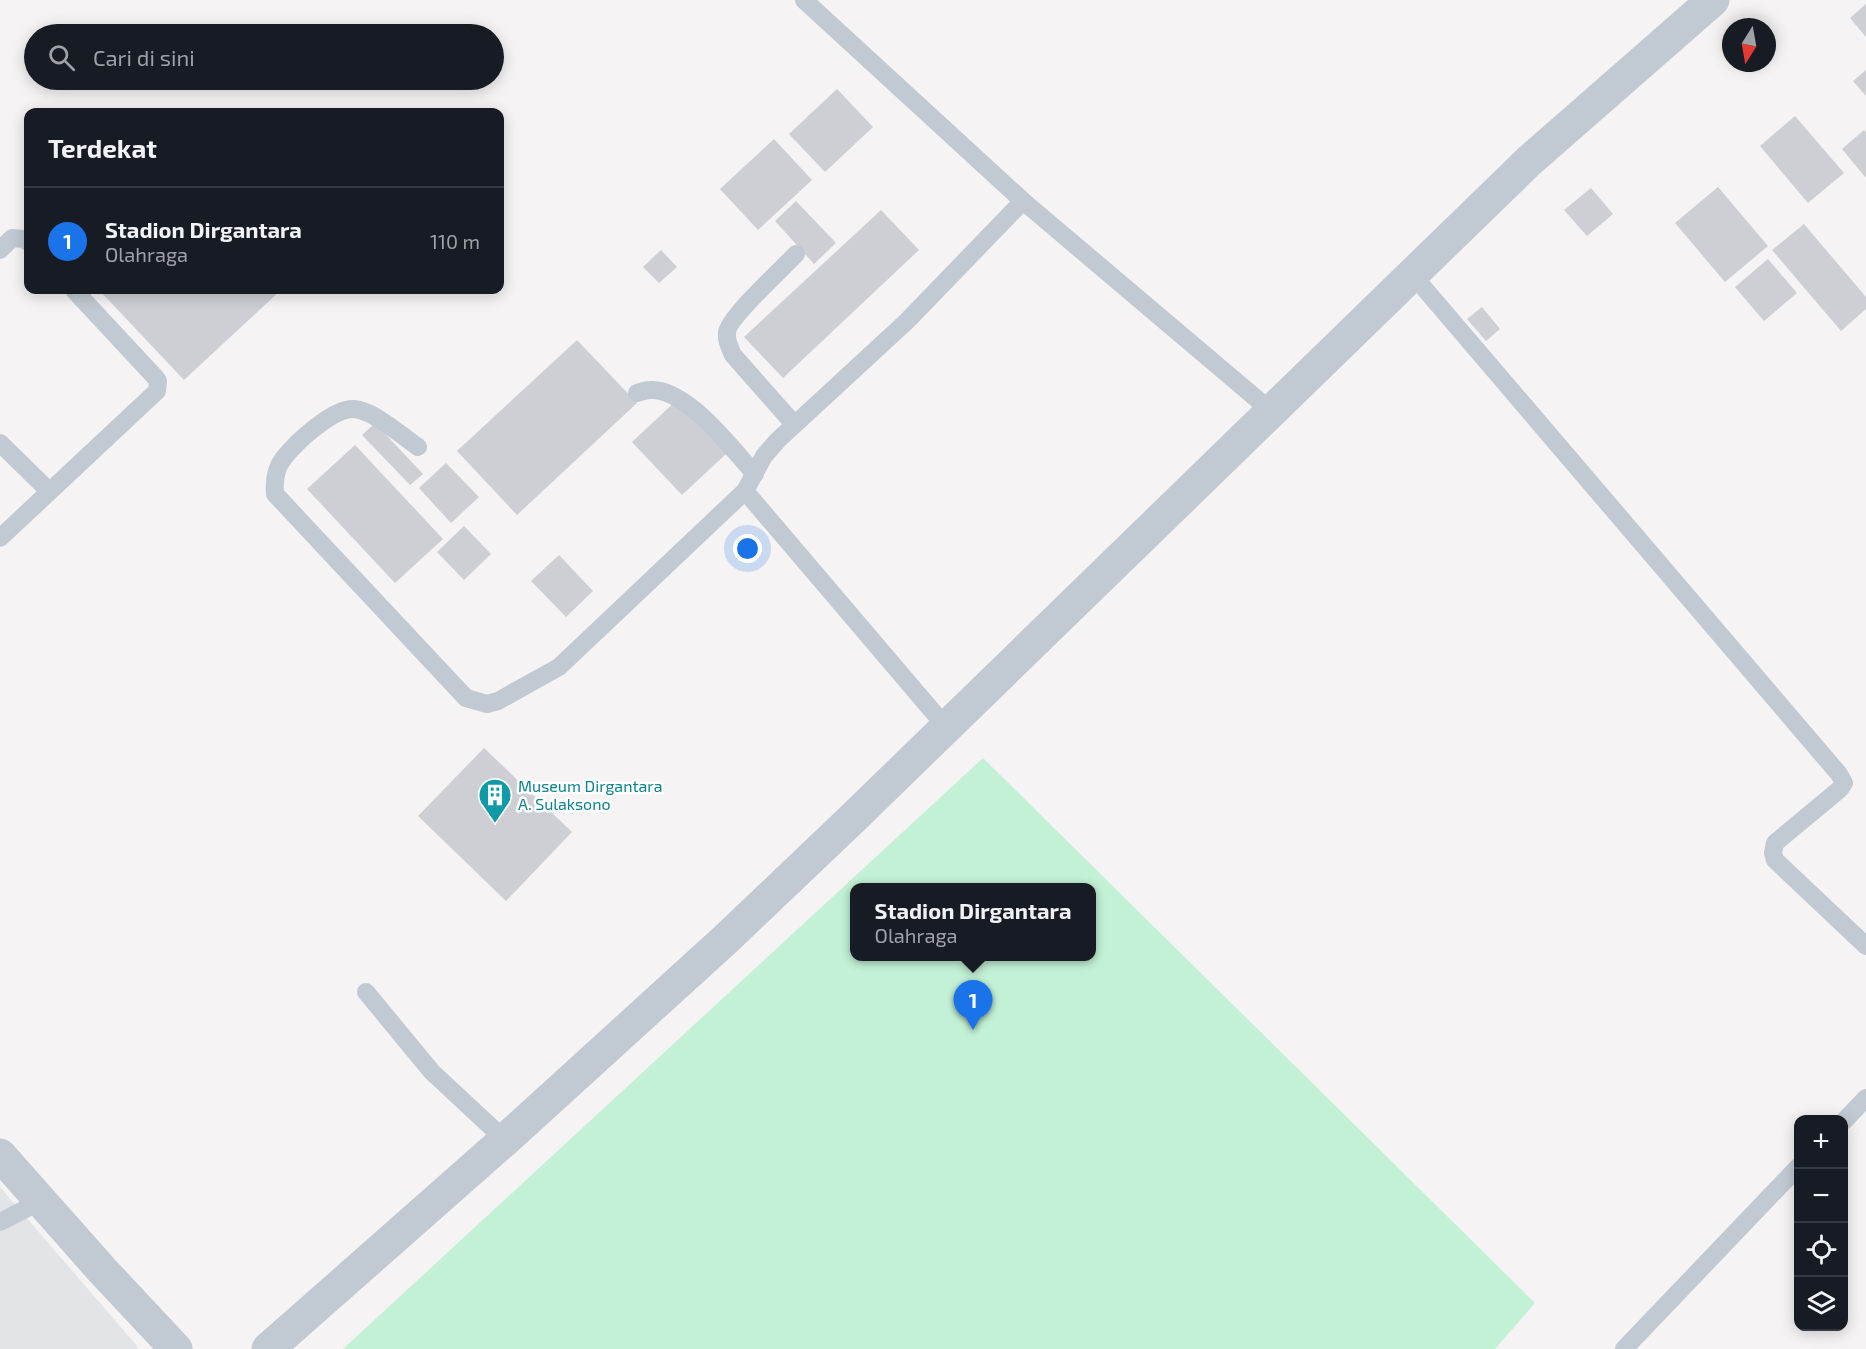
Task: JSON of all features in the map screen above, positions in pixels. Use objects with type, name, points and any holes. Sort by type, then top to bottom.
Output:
[{"type":"street","points":[[268,1349],[505,1140],[726,939],[1529,161],[1713,0]]},
{"type":"street","points":[[0,1155],[176,1349]]},
{"type":"lane","points":[[804,0],[1023,201],[1271,411]]},
{"type":"lane","points":[[418,447],[367,412],[354,409],[342,410],[318,425],[282,460],[276,473],[275,494],[466,698],[487,704],[498,701],[559,667],[745,491],[764,456],[794,424],[907,321],[1023,201]]},
{"type":"lane","points":[[0,250],[12,238],[24,239]]},
{"type":"lane","points":[[794,424],[733,355],[728,342],[727,330],[741,310],[796,254]]},
{"type":"lane","points":[[1412,274],[1839,774],[1844,783],[1840,789],[1775,843],[1773,853],[1775,860],[1866,946]]},
{"type":"lane","points":[[0,538],[157,391],[158,381],[155,377],[78,294]]},
{"type":"lane","points":[[637,393],[650,390],[675,396],[714,430],[754,474]]},
{"type":"lane","points":[[0,443],[48,491]]},
{"type":"lane","points":[[745,491],[946,727]]},
{"type":"lane","points":[[366,992],[432,1072],[505,1140]]},
{"type":"lane","points":[[1848,1117],[1866,1098]]},
{"type":"lane","points":[[1624,1349],[1796,1169]]},
{"type":"lane","points":[[0,1222],[41,1201]]},
{"type":"shaded area","points":[[0,1187],[137,1346],[138,1349],[0,1349]]},
{"type":"green space","points":[[983,758],[1535,1303],[1495,1349],[343,1349]]},
{"type":"building","points":[[1866,4],[1866,37],[1850,18]]},
{"type":"building","points":[[1866,70],[1866,96],[1853,81]]},
{"type":"building","points":[[837,89],[873,127],[825,172],[789,134]]},
{"type":"building","points":[[1795,116],[1844,173],[1808,203],[1760,146]]},
{"type":"building","points":[[1864,130],[1866,132],[1866,178],[1842,149]]},
{"type":"building","points":[[774,139],[812,180],[758,230],[720,189]]},
{"type":"building","points":[[1718,187],[1768,246],[1725,282],[1675,223]]},
{"type":"building","points":[[1591,188],[1613,214],[1587,236],[1564,210]]},
{"type":"building","points":[[796,201],[836,243],[814,264],[775,221]]},
{"type":"building","points":[[881,210],[919,250],[783,378],[744,337]]},
{"type":"building","points":[[1804,224],[1866,297],[1866,309],[1841,331],[1772,250]]},
{"type":"building","points":[[661,250],[677,267],[659,283],[643,267]]},
{"type":"building","points":[[1768,259],[1797,293],[1764,321],[1735,287]]},
{"type":"building","points":[[103,294],[277,294],[184,380]]},
{"type":"building","points":[[1482,307],[1500,329],[1486,341],[1467,319]]},
{"type":"building","points":[[577,340],[637,403],[517,515],[457,451]]},
{"type":"building","points":[[677,400],[727,453],[682,495],[632,442]]},
{"type":"building","points":[[375,423],[423,474],[410,485],[362,435]]},
{"type":"building","points":[[355,445],[443,539],[395,583],[307,489]]},
{"type":"building","points":[[446,463],[479,497],[451,523],[419,488]]},
{"type":"building","points":[[464,526],[491,554],[464,580],[437,552]]},
{"type":"building","points":[[559,555],[593,591],[566,617],[531,581]]},
{"type":"building","name":"Museum Dirgantara A. Sulaksono","points":[[484,748],[572,832],[506,901],[418,816]]},
{"type":"place","name":"Museum Dirgantara A. Sulaksono","points":[[495,824]]},
{"type":"place","name":"Stadion Dirgantara","points":[[973,1030]]}]
